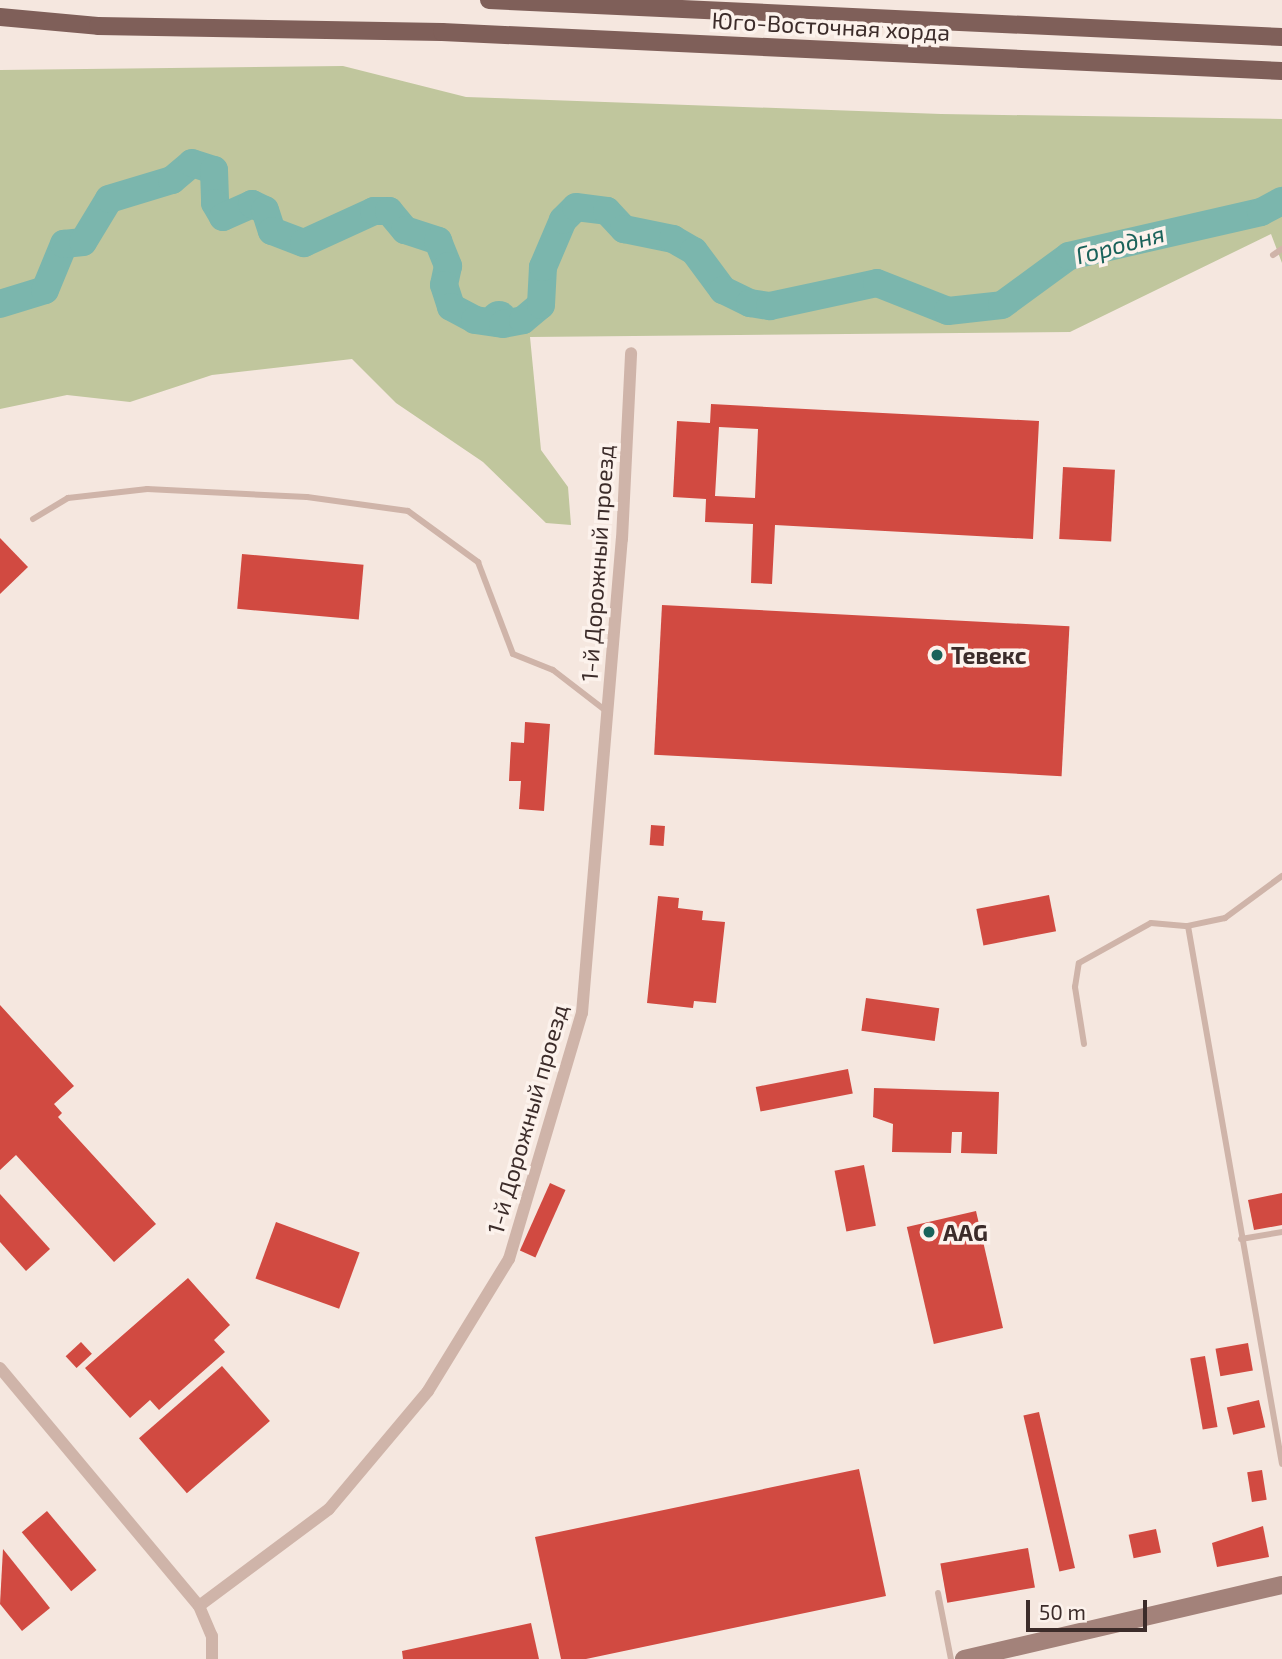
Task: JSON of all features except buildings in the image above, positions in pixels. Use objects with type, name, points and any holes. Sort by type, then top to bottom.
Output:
[{"type":"main road","name":"Юго-Восточная хорда","points":[[489,0],[1282,37]]},
{"type":"main road","name":"Юго-Восточная хорда","points":[[0,18],[97,26],[442,32],[1281,71]]},
{"type":"main road","points":[[964,1659],[1282,1586]]},
{"type":"street","name":"1-й Дорожный проезд","points":[[199,1606],[329,1509],[428,1391],[509,1259],[582,1013],[608,712],[631,353]]},
{"type":"street","points":[[0,1368],[199,1606],[212,1636],[212,1659]]},
{"type":"lane","points":[[1273,255],[1282,249]]},
{"type":"lane","points":[[33,519],[68,498],[147,489],[307,497],[408,511],[478,562],[513,654],[553,670],[608,712]]},
{"type":"lane","points":[[1084,1044],[1075,987],[1079,963],[1151,923],[1188,926],[1225,918],[1282,876]]},
{"type":"lane","points":[[1188,926],[1282,1464]]},
{"type":"lane","points":[[1241,1239],[1282,1232]]},
{"type":"lane","points":[[938,1593],[951,1659]]},
{"type":"green space","points":[[343,66],[466,97],[941,114],[1282,119],[1282,263],[1271,234],[1070,332],[530,337],[541,450],[568,487],[571,525],[546,523],[483,462],[396,403],[352,359],[212,375],[130,402],[67,395],[0,409],[0,70]]},
{"type":"water","points":[[499,301],[512,306],[517,319],[512,332],[499,337],[486,332],[481,319],[486,306]]},
{"type":"waterway","name":"Городня","points":[[0,304],[45,290],[64,244],[83,242],[109,199],[172,180],[192,163],[214,170],[215,203],[223,217],[252,204],[265,210],[272,231],[304,243],[374,211],[389,211],[405,230],[438,241],[448,266],[444,285],[451,307],[475,320],[503,324],[523,320],[541,305],[543,267],[563,220],[576,207],[607,211],[624,229],[673,239],[694,251],[723,290],[750,303],[770,306],[877,283],[948,311],[1002,305],[1069,256],[1261,212],[1282,201]]},
{"type":"place","name":"Тевекс","points":[[937,655]]},
{"type":"place","name":"AAG","points":[[929,1232]]}]
